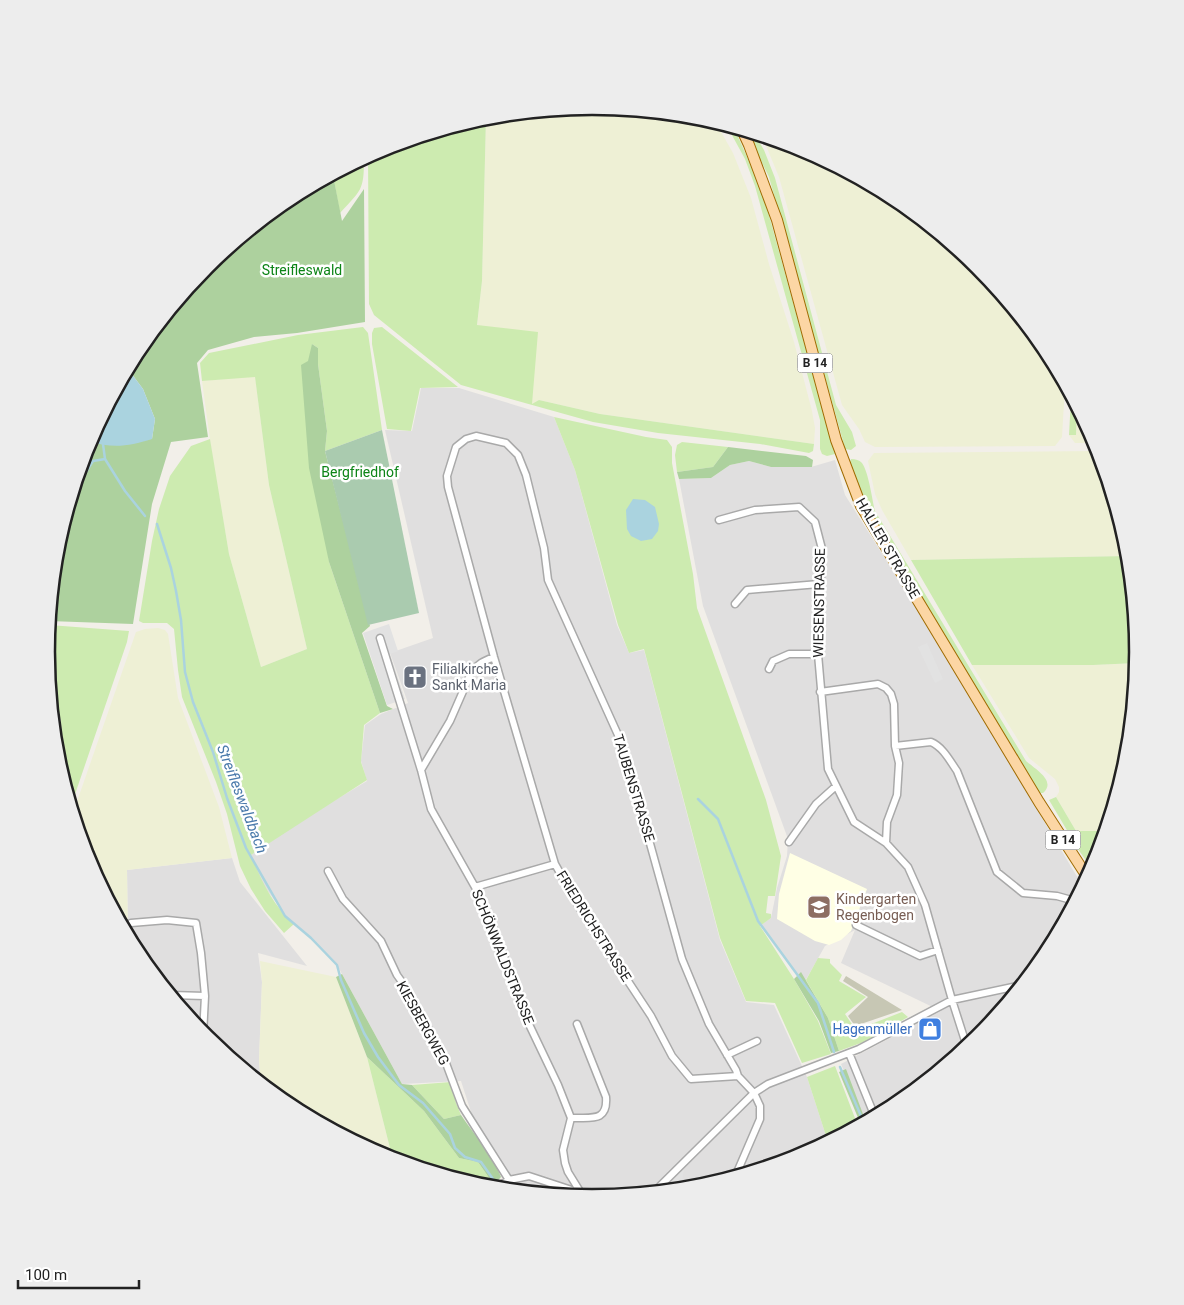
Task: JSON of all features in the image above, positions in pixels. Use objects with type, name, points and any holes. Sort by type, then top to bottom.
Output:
[{"type":"main road","name":"HALLER STRASSE","points":[[746,138],[778,220],[836,440],[861,506],[1039,802],[1083,870]]},
{"type":"street","name":"FRIEDRICHSTRASSE","points":[[488,438],[476,436],[461,442],[456,447],[447,476],[448,488],[494,657],[555,864],[579,907],[651,1016],[672,1056],[691,1079],[738,1076]]},
{"type":"street","name":"TAUBENSTRASSE","points":[[488,438],[506,443],[518,455],[526,475],[544,548],[548,580],[623,746],[682,958],[709,1024],[738,1076],[754,1092]]},
{"type":"street","name":"WIESENSTRASSE","points":[[719,520],[754,510],[799,507],[814,522],[822,549],[819,584],[818,654],[828,769],[854,822],[886,842],[908,867],[925,905],[964,1039]]},
{"type":"street","points":[[735,604],[747,590],[819,584]]},
{"type":"street","name":"SCHÖNWALDSTRASSE","points":[[380,638],[431,809],[475,887],[495,931],[526,1018],[558,1085],[571,1118]]},
{"type":"street","points":[[769,669],[773,661],[789,654],[818,654]]},
{"type":"street","points":[[420,770],[450,721],[471,673],[481,663],[494,657]]},
{"type":"street","points":[[820,692],[878,684],[886,688],[891,694],[894,704],[895,746],[899,763],[897,795],[887,822],[886,842]]},
{"type":"street","points":[[895,746],[931,742],[935,744],[947,756],[957,771],[997,872],[1023,893],[1057,896],[1069,899]]},
{"type":"street","points":[[789,842],[816,804],[836,786]]},
{"type":"street","points":[[475,887],[555,864]]},
{"type":"street","name":"KIESBERGWEG","points":[[328,871],[343,899],[381,941],[397,975],[407,989],[444,1058],[462,1106],[509,1180]]},
{"type":"street","points":[[131,922],[167,920],[196,923],[205,996],[204,1023]]},
{"type":"street","points":[[856,925],[920,956],[938,950]]},
{"type":"street","points":[[661,1185],[754,1092],[768,1084],[849,1053],[952,1000],[1012,987]]},
{"type":"street","points":[[179,995],[205,996]]},
{"type":"street","points":[[577,1024],[606,1097],[606,1110],[602,1115],[571,1118],[564,1150],[564,1163],[579,1189]]},
{"type":"street","points":[[727,1054],[757,1041]]},
{"type":"street","points":[[849,1053],[872,1110]]},
{"type":"street","points":[[740,1168],[760,1119],[760,1106],[754,1092]]},
{"type":"street","points":[[505,1182],[529,1176],[568,1189]]},
{"type":"shaded area","points":[[592,115],[662,120],[721,132],[733,153],[751,198],[769,264],[794,342],[812,411],[815,428],[814,444],[600,414],[539,400],[532,405],[477,326],[482,281],[486,126],[522,120]]},
{"type":"shaded area","points":[[765,144],[798,156],[861,187],[919,226],[972,273],[996,298],[1018,326],[1038,354],[1064,397],[1062,437],[1055,446],[875,447],[865,442],[859,429],[842,405],[779,177]]},
{"type":"shaded area","points":[[255,376],[269,485],[307,649],[261,667],[229,554],[202,381]]},
{"type":"shaded area","points":[[421,388],[459,388],[554,417],[575,470],[617,625],[629,653],[644,650],[720,940],[746,1002],[774,1005],[807,1077],[826,1136],[765,1161],[697,1179],[662,1185],[592,1190],[511,1183],[510,1175],[473,1118],[461,1081],[402,1084],[336,963],[285,915],[262,883],[251,855],[307,817],[367,781],[361,761],[365,725],[381,714],[408,703],[390,653],[433,638],[385,430],[412,431]]},
{"type":"shaded area","points":[[1077,421],[1086,443],[1075,443],[1069,435],[1076,435]]},
{"type":"shaded area","points":[[1090,451],[1111,514],[1120,556],[911,560],[882,510],[875,494],[868,461],[874,453]]},
{"type":"shaded area","points":[[835,460],[845,495],[931,631],[1079,879],[1057,921],[1038,951],[996,1007],[972,1032],[919,1079],[863,1116],[841,1064],[941,1011],[841,963],[855,930],[825,946],[804,983],[761,925],[771,918],[777,888],[787,856],[788,839],[703,606],[679,479],[711,478],[730,465],[749,461],[771,467],[811,467]]},
{"type":"shaded area","points":[[389,624],[398,651],[390,654],[405,699],[387,705],[363,633]]},
{"type":"shaded area","points":[[158,628],[165,630],[168,634],[178,698],[219,807],[232,858],[127,870],[128,922],[110,890],[96,858],[77,803],[136,632]]},
{"type":"shaded area","points":[[927,643],[943,679],[935,683],[918,647]]},
{"type":"shaded area","points":[[1129,663],[1128,688],[1119,757],[1101,825],[1099,831],[1076,831],[1056,797],[1059,787],[1055,779],[1029,758],[972,665]]},
{"type":"shaded area","name":"Kindergarten Regenbogen","points":[[790,853],[867,889],[851,931],[841,940],[829,945],[815,941],[777,919],[779,894]]},
{"type":"shaded area","points":[[232,858],[240,882],[307,966],[258,953],[262,982],[260,1075],[212,1032],[188,1007],[146,951],[128,922],[127,870]]},
{"type":"shaded area","points":[[260,961],[336,977],[367,1057],[391,1151],[323,1118],[260,1075],[262,982]]},
{"type":"shaded area","points":[[846,976],[902,1010],[855,1026],[848,1016],[868,997],[843,981]]},
{"type":"shaded area","points":[[684,1169],[682,1182],[669,1184]]},
{"type":"green space","points":[[486,126],[482,281],[477,325],[538,332],[532,404],[539,400],[600,414],[814,444],[813,451],[809,453],[760,444],[658,433],[593,422],[461,385],[374,315],[369,304],[368,164],[419,144]]},
{"type":"green space","points":[[731,134],[738,136],[762,190],[835,454],[827,456],[822,454],[820,449],[820,420],[755,186],[745,159]]},
{"type":"green space","points":[[751,140],[759,142],[775,178],[836,405],[852,432],[856,446],[851,450],[845,449],[769,177]]},
{"type":"green space","points":[[364,166],[360,189],[340,213],[334,182]]},
{"type":"green space","name":"Streifleswald","points":[[334,182],[342,221],[364,189],[365,322],[297,333],[254,337],[208,350],[197,363],[208,437],[171,442],[152,504],[133,624],[56,621],[65,548],[73,514],[83,480],[99,441],[152,439],[155,419],[143,389],[133,375],[146,354],[188,298],[238,249],[265,226]]},
{"type":"green space","points":[[363,327],[368,333],[382,430],[325,451],[327,431],[318,364],[318,348],[312,344],[329,562],[380,713],[364,725],[361,762],[367,780],[251,855],[263,883],[274,901],[294,924],[284,933],[265,911],[251,889],[240,866],[227,814],[182,697],[174,629],[167,623],[143,623],[139,621],[152,541],[159,509],[170,476],[191,446],[210,439],[229,554],[261,667],[307,649],[269,485],[255,377],[202,381],[200,363],[209,353],[298,335]]},
{"type":"green space","points":[[382,327],[458,387],[420,388],[411,431],[387,429],[372,344],[374,328]]},
{"type":"green space","points":[[312,344],[318,348],[318,364],[327,431],[325,451],[370,626],[362,633],[387,706],[393,709],[380,713],[329,562],[309,468],[301,365],[308,361]]},
{"type":"green space","points":[[1070,408],[1077,421],[1076,435],[1069,435]]},
{"type":"green space","points":[[554,417],[667,440],[672,447],[672,463],[693,574],[697,608],[766,800],[781,856],[775,896],[768,896],[766,913],[771,914],[771,918],[760,926],[818,1021],[831,1054],[802,1063],[775,1003],[746,1001],[720,938],[644,649],[629,653],[618,625],[575,470]]},
{"type":"green space","name":"Bergfriedhof","points":[[382,430],[419,613],[368,625],[325,451]]},
{"type":"green space","points":[[682,442],[728,447],[713,467],[677,472],[675,455],[677,445]]},
{"type":"green space","points":[[728,447],[806,456],[813,460],[812,467],[771,467],[749,461],[730,465],[711,478],[679,479],[677,472],[713,467]]},
{"type":"green space","points":[[851,459],[862,463],[868,479],[875,511],[1026,761],[1039,771],[1046,780],[1048,784],[1047,789],[1043,793],[1037,793],[870,512],[849,465]]},
{"type":"green space","points":[[1120,556],[1128,617],[1129,663],[972,665],[911,560]]},
{"type":"green space","points":[[56,626],[129,631],[127,642],[74,796],[65,757],[56,688]]},
{"type":"green space","points":[[1056,797],[1076,831],[1099,831],[1087,861],[1080,852],[1049,800]]},
{"type":"green space","points":[[818,958],[830,959],[830,963],[842,975],[839,981],[866,997],[845,1014],[856,1030],[902,1012],[908,1017],[869,1040],[839,1051],[828,1018],[806,980]]},
{"type":"green space","points":[[801,972],[828,1018],[839,1051],[831,1053],[819,1021],[794,979]]},
{"type":"green space","points":[[342,974],[402,1084],[412,1085],[444,1119],[461,1115],[497,1169],[501,1177],[498,1181],[490,1180],[478,1162],[459,1158],[424,1111],[367,1057],[336,977]]},
{"type":"green space","points":[[367,1057],[424,1111],[459,1158],[478,1162],[490,1180],[453,1171],[391,1151]]},
{"type":"green space","points":[[835,1066],[856,1120],[826,1136],[807,1077]]},
{"type":"green space","points":[[846,1069],[864,1116],[858,1119],[839,1072]]},
{"type":"green space","points":[[451,1082],[461,1115],[444,1119],[412,1085]]},
{"type":"water","points":[[133,375],[143,389],[155,419],[152,439],[121,446],[98,443],[110,415]]},
{"type":"water","points":[[633,499],[645,500],[655,507],[659,524],[658,531],[652,539],[641,541],[631,536],[627,529],[626,510]]},
{"type":"waterway","name":"Streifleswaldbach","points":[[103,444],[105,459],[125,491],[145,516]]},
{"type":"waterway","points":[[86,471],[93,461],[105,459]]},
{"type":"waterway","name":"Streifleswaldbach","points":[[157,524],[176,591],[181,620],[185,672],[193,702],[213,752],[227,798],[246,848],[285,916],[311,938],[337,965],[341,980],[364,1033],[378,1057],[399,1085],[423,1103],[450,1134],[455,1148],[465,1157],[481,1162],[493,1179]]},
{"type":"waterway","points":[[698,799],[718,819],[758,921],[818,1003],[834,1052]]},
{"type":"waterway","points":[[840,1067],[861,1117]]},
{"type":"place","name":"Filialkirche Sankt Maria","points":[[415,677]]},
{"type":"place","name":"Kindergarten Regenbogen","points":[[819,907]]},
{"type":"place","name":"Hagenmüller","points":[[930,1029]]}]
